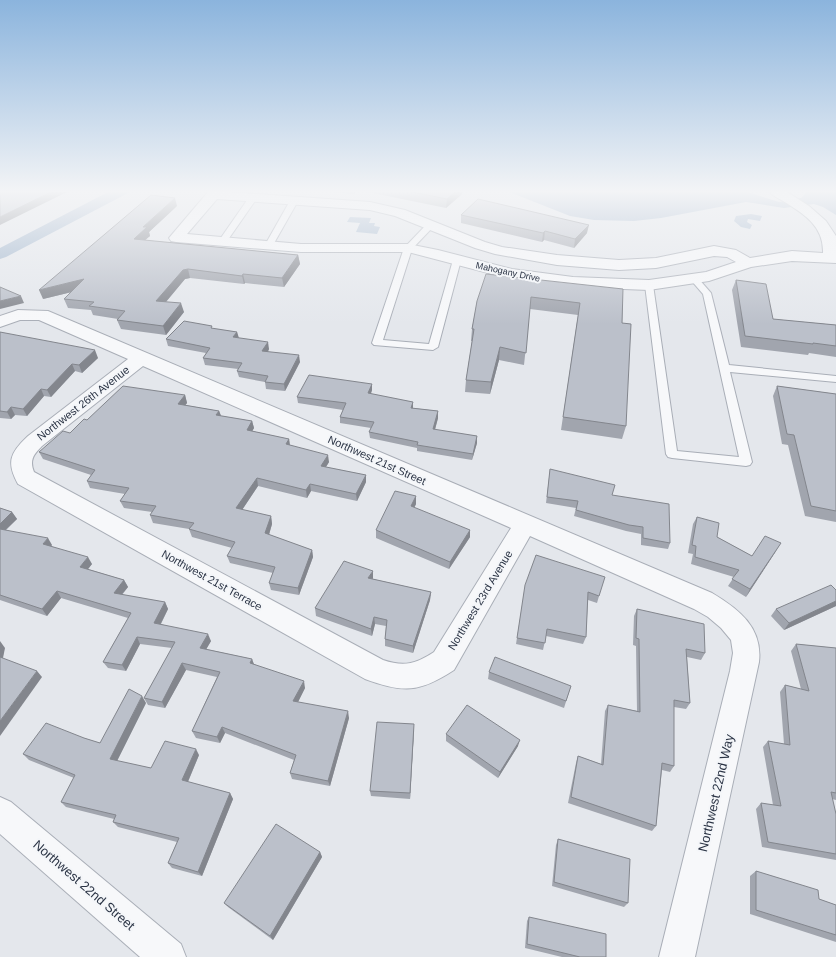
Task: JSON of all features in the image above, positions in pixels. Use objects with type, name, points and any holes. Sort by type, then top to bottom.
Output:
[{"type":"street","name":"Mahogany Drive","points":[[179,235],[176,238],[269,246],[349,250],[408,248],[505,272],[546,279],[573,282],[649,285],[709,276],[748,263],[792,256],[833,257],[832,238],[830,235]]},
{"type":"street","name":"Mahogany Drive","points":[[451,235],[500,251],[557,260],[619,265],[656,263],[714,251],[731,253],[748,263]]},
{"type":"street","name":"Northwest 21st Street","points":[[3,320],[30,314],[42,315],[703,601],[724,613],[740,629]]},
{"type":"street","name":"Northwest 26th Avenue","points":[[25,450],[34,441],[142,357]]},
{"type":"street","name":"Northwest 21st Terrace","points":[[25,450],[20,460],[20,470],[26,478],[375,670],[392,676],[411,677],[429,671]]},
{"type":"street","name":"Northwest 23rd Avenue","points":[[429,671],[444,661],[526,524]]},
{"type":"street","name":"Northwest 22nd Way","points":[[678,957],[744,670],[747,647],[740,629]]},
{"type":"street","name":"Northwest 22nd Street","points":[[0,813],[168,957]]},
{"type":"lane","points":[[222,242],[227,235]]},
{"type":"lane","points":[[269,246],[275,235]]},
{"type":"lane","points":[[421,235],[408,248],[377,342],[433,347],[457,260]]},
{"type":"lane","points":[[649,285],[672,454],[746,462],[707,293],[694,279]]},
{"type":"lane","points":[[724,368],[836,379]]},
{"type":"building","points":[[104,235],[139,235],[134,239],[298,255],[282,278],[243,274],[242,276],[188,269],[183,270],[156,301],[181,303],[163,326],[117,320],[125,311],[89,306],[94,302],[64,299],[84,279],[39,290]]},
{"type":"building","points":[[559,235],[579,235],[575,239]]},
{"type":"building","points":[[486,274],[623,289],[622,323],[631,324],[626,426],[563,417],[580,303],[531,297],[526,353],[500,347],[491,382],[466,380],[477,301]]},
{"type":"building","points":[[736,280],[766,284],[773,319],[836,325],[836,346],[745,336]]},
{"type":"building","points":[[0,287],[21,296],[0,301]]},
{"type":"building","points":[[184,321],[212,326],[211,328],[237,332],[233,337],[268,342],[262,351],[299,355],[284,384],[265,382],[268,376],[237,371],[242,363],[203,358],[210,348],[166,339]]},
{"type":"building","points":[[0,332],[95,350],[79,365],[72,364],[47,390],[41,389],[23,409],[11,407],[7,412],[0,411]]},
{"type":"building","points":[[309,375],[372,384],[368,393],[413,402],[411,408],[438,411],[433,429],[477,436],[473,454],[417,445],[418,442],[369,432],[374,422],[340,417],[346,403],[297,397]]},
{"type":"building","points":[[123,386],[185,395],[178,404],[219,411],[216,415],[252,421],[247,430],[289,439],[286,444],[328,455],[321,466],[366,475],[356,494],[310,484],[306,490],[257,478],[236,508],[271,516],[265,533],[312,550],[298,588],[269,583],[275,567],[227,556],[235,542],[189,529],[194,523],[150,515],[156,506],[120,501],[129,488],[87,481],[95,470],[39,452],[63,431],[70,433],[84,419],[87,420]]},
{"type":"building","points":[[777,386],[836,394],[836,511],[811,506],[794,435],[787,434]]},
{"type":"building","points":[[550,469],[615,485],[612,495],[669,504],[670,543],[643,538],[643,527],[629,525],[576,510],[578,501],[547,497]]},
{"type":"building","points":[[395,491],[416,496],[411,506],[470,530],[450,562],[376,530]]},
{"type":"building","points":[[0,508],[12,512],[0,524]]},
{"type":"building","points":[[697,517],[719,523],[717,537],[752,556],[765,536],[781,543],[750,589],[732,579],[739,570],[695,557],[696,546],[692,545]]},
{"type":"building","points":[[0,529],[48,538],[43,544],[88,557],[80,567],[124,580],[114,593],[165,602],[154,623],[208,634],[200,648],[252,659],[250,663],[304,681],[293,701],[348,711],[328,781],[290,773],[296,755],[222,727],[217,737],[192,731],[220,672],[182,663],[162,702],[144,698],[175,642],[137,637],[122,665],[103,662],[131,613],[57,591],[42,609],[0,595]]},
{"type":"building","points":[[536,555],[605,577],[599,596],[588,592],[586,637],[547,629],[545,643],[517,638],[525,585]]},
{"type":"building","points":[[344,561],[373,571],[368,578],[431,592],[413,646],[385,639],[387,620],[374,617],[371,629],[315,608]]},
{"type":"building","points":[[831,585],[836,590],[836,601],[789,623],[776,609]]},
{"type":"building","points":[[637,609],[704,624],[705,653],[686,649],[690,703],[674,700],[674,766],[662,763],[656,826],[571,797],[578,756],[603,765],[608,705],[640,712],[639,639],[636,638]]},
{"type":"building","points":[[796,644],[836,648],[836,793],[831,792],[836,814],[836,854],[768,842],[761,803],[781,806],[768,741],[790,745],[785,685],[809,691]]},
{"type":"building","points":[[0,657],[37,671],[0,721]]},
{"type":"building","points":[[495,657],[571,686],[566,701],[489,672]]},
{"type":"building","points":[[129,689],[142,696],[110,759],[151,768],[165,741],[196,749],[182,780],[230,793],[198,872],[168,863],[179,838],[113,822],[116,815],[61,802],[75,775],[23,754],[46,723],[100,743]]},
{"type":"building","points":[[467,705],[520,740],[500,772],[446,734]]},
{"type":"building","points":[[377,722],[414,724],[410,793],[370,791]]},
{"type":"building","points":[[276,824],[320,852],[270,936],[224,903]]},
{"type":"building","points":[[558,839],[630,859],[628,903],[554,882]]},
{"type":"building","points":[[756,871],[818,890],[819,899],[836,905],[836,935],[756,910]]},
{"type":"building","points":[[529,917],[606,934],[606,957],[580,957],[527,944]]},
{"type":"waterway","points":[[0,254],[37,235]]}]
